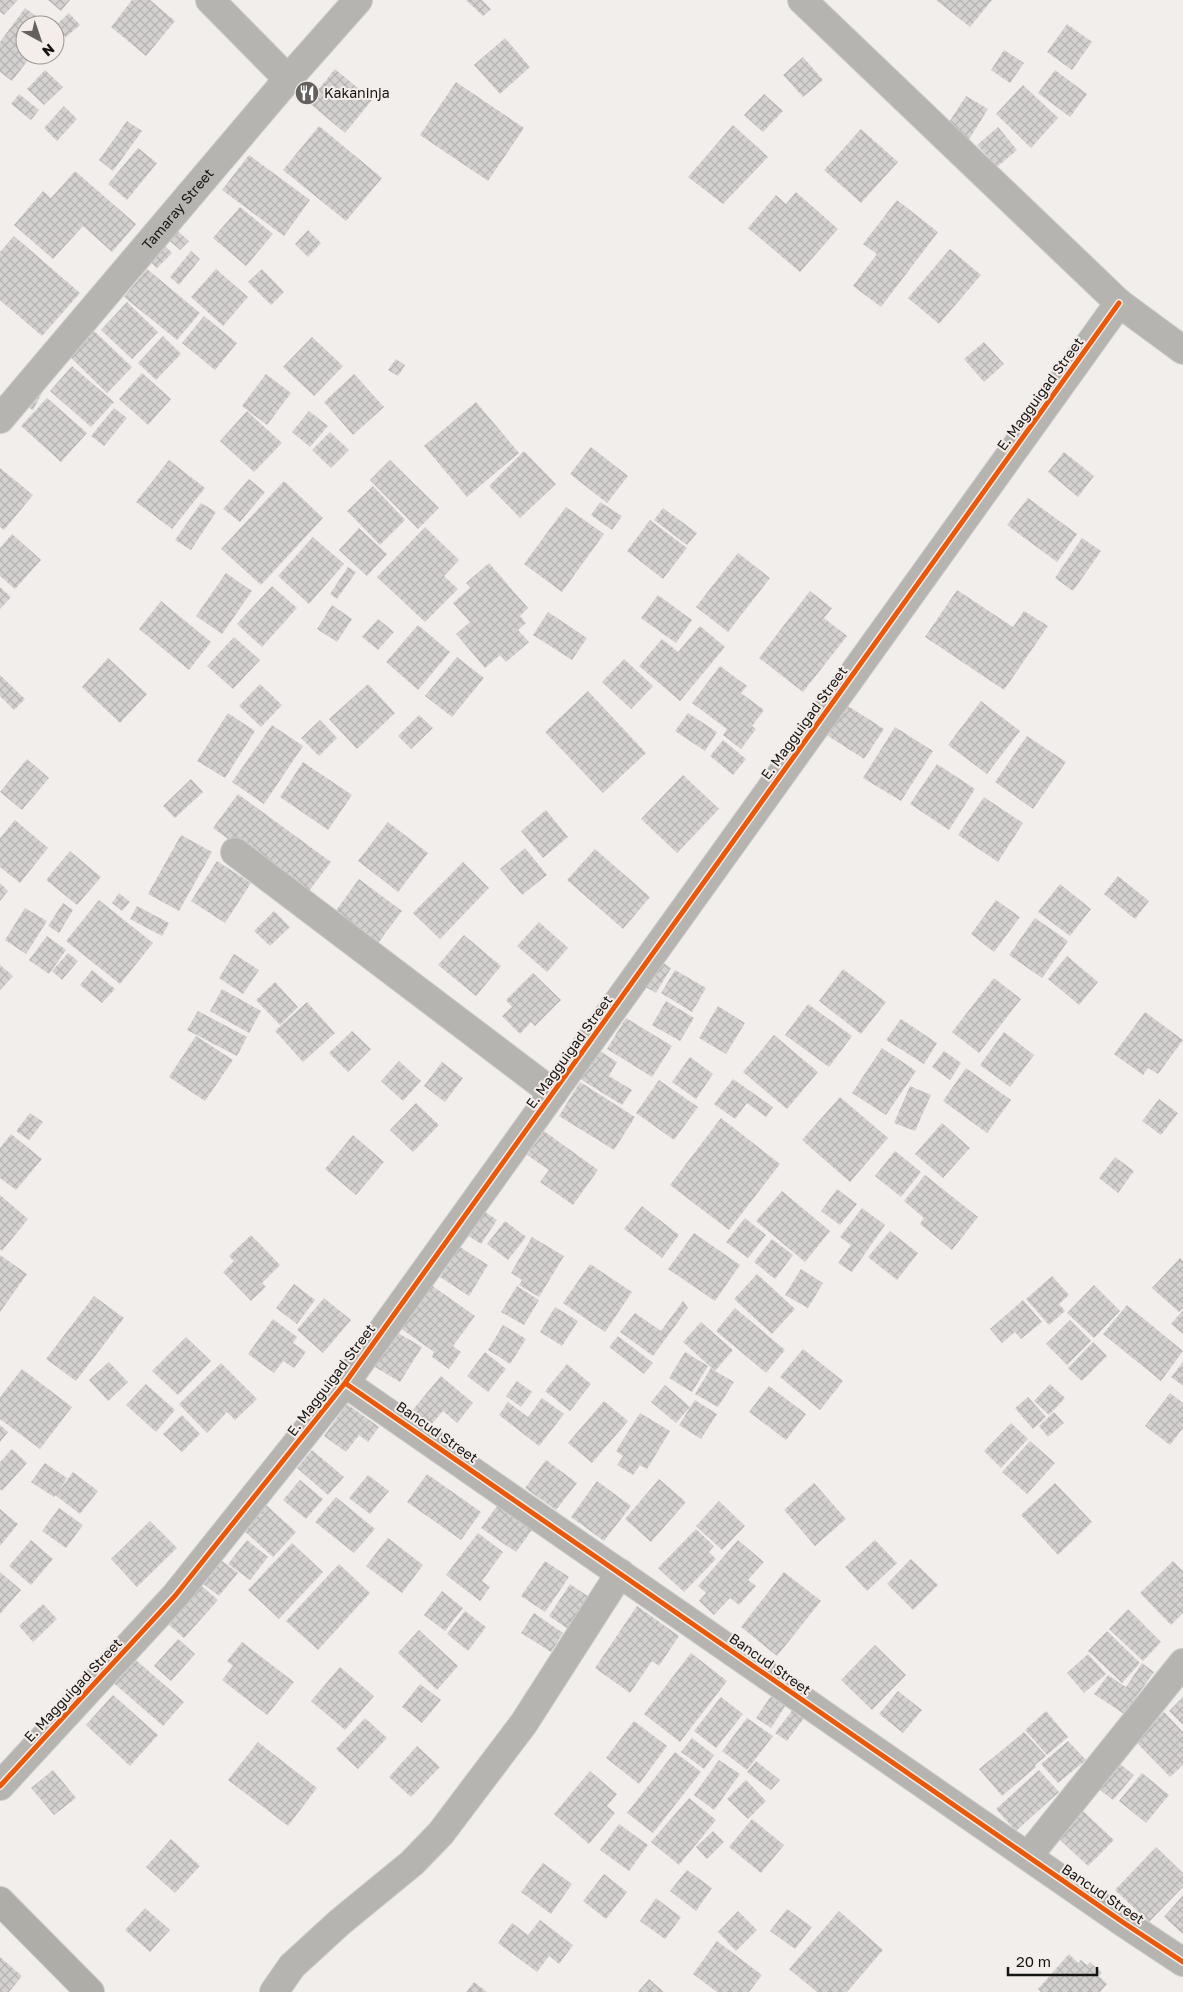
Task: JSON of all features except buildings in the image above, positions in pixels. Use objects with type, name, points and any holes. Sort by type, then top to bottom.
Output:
[{"type":"main road","points":[[0,1901],[90,1992]]},
{"type":"street","points":[[210,0],[288,79]]},
{"type":"street","name":"Tamaray Street","points":[[0,419],[288,79],[358,0]]},
{"type":"street","points":[[802,0],[1119,303],[1183,350]]},
{"type":"street","name":"E. Magguigad Street","points":[[0,1786],[176,1596],[345,1383],[1119,303]]},
{"type":"street","points":[[235,852],[553,1094]]},
{"type":"street","name":"Bancud Street","points":[[345,1383],[1183,1962]]},
{"type":"street","points":[[274,1992],[292,1966],[340,1922],[412,1863],[441,1832],[524,1723],[620,1574]]},
{"type":"street","points":[[1028,1856],[1183,1663]]},
{"type":"cycle path","points":[[0,1786],[175,1596],[345,1383],[1119,303]]},
{"type":"cycle path","points":[[345,1383],[1183,1962]]},
{"type":"place","name":"Kakaninja","points":[[307,93]]}]
